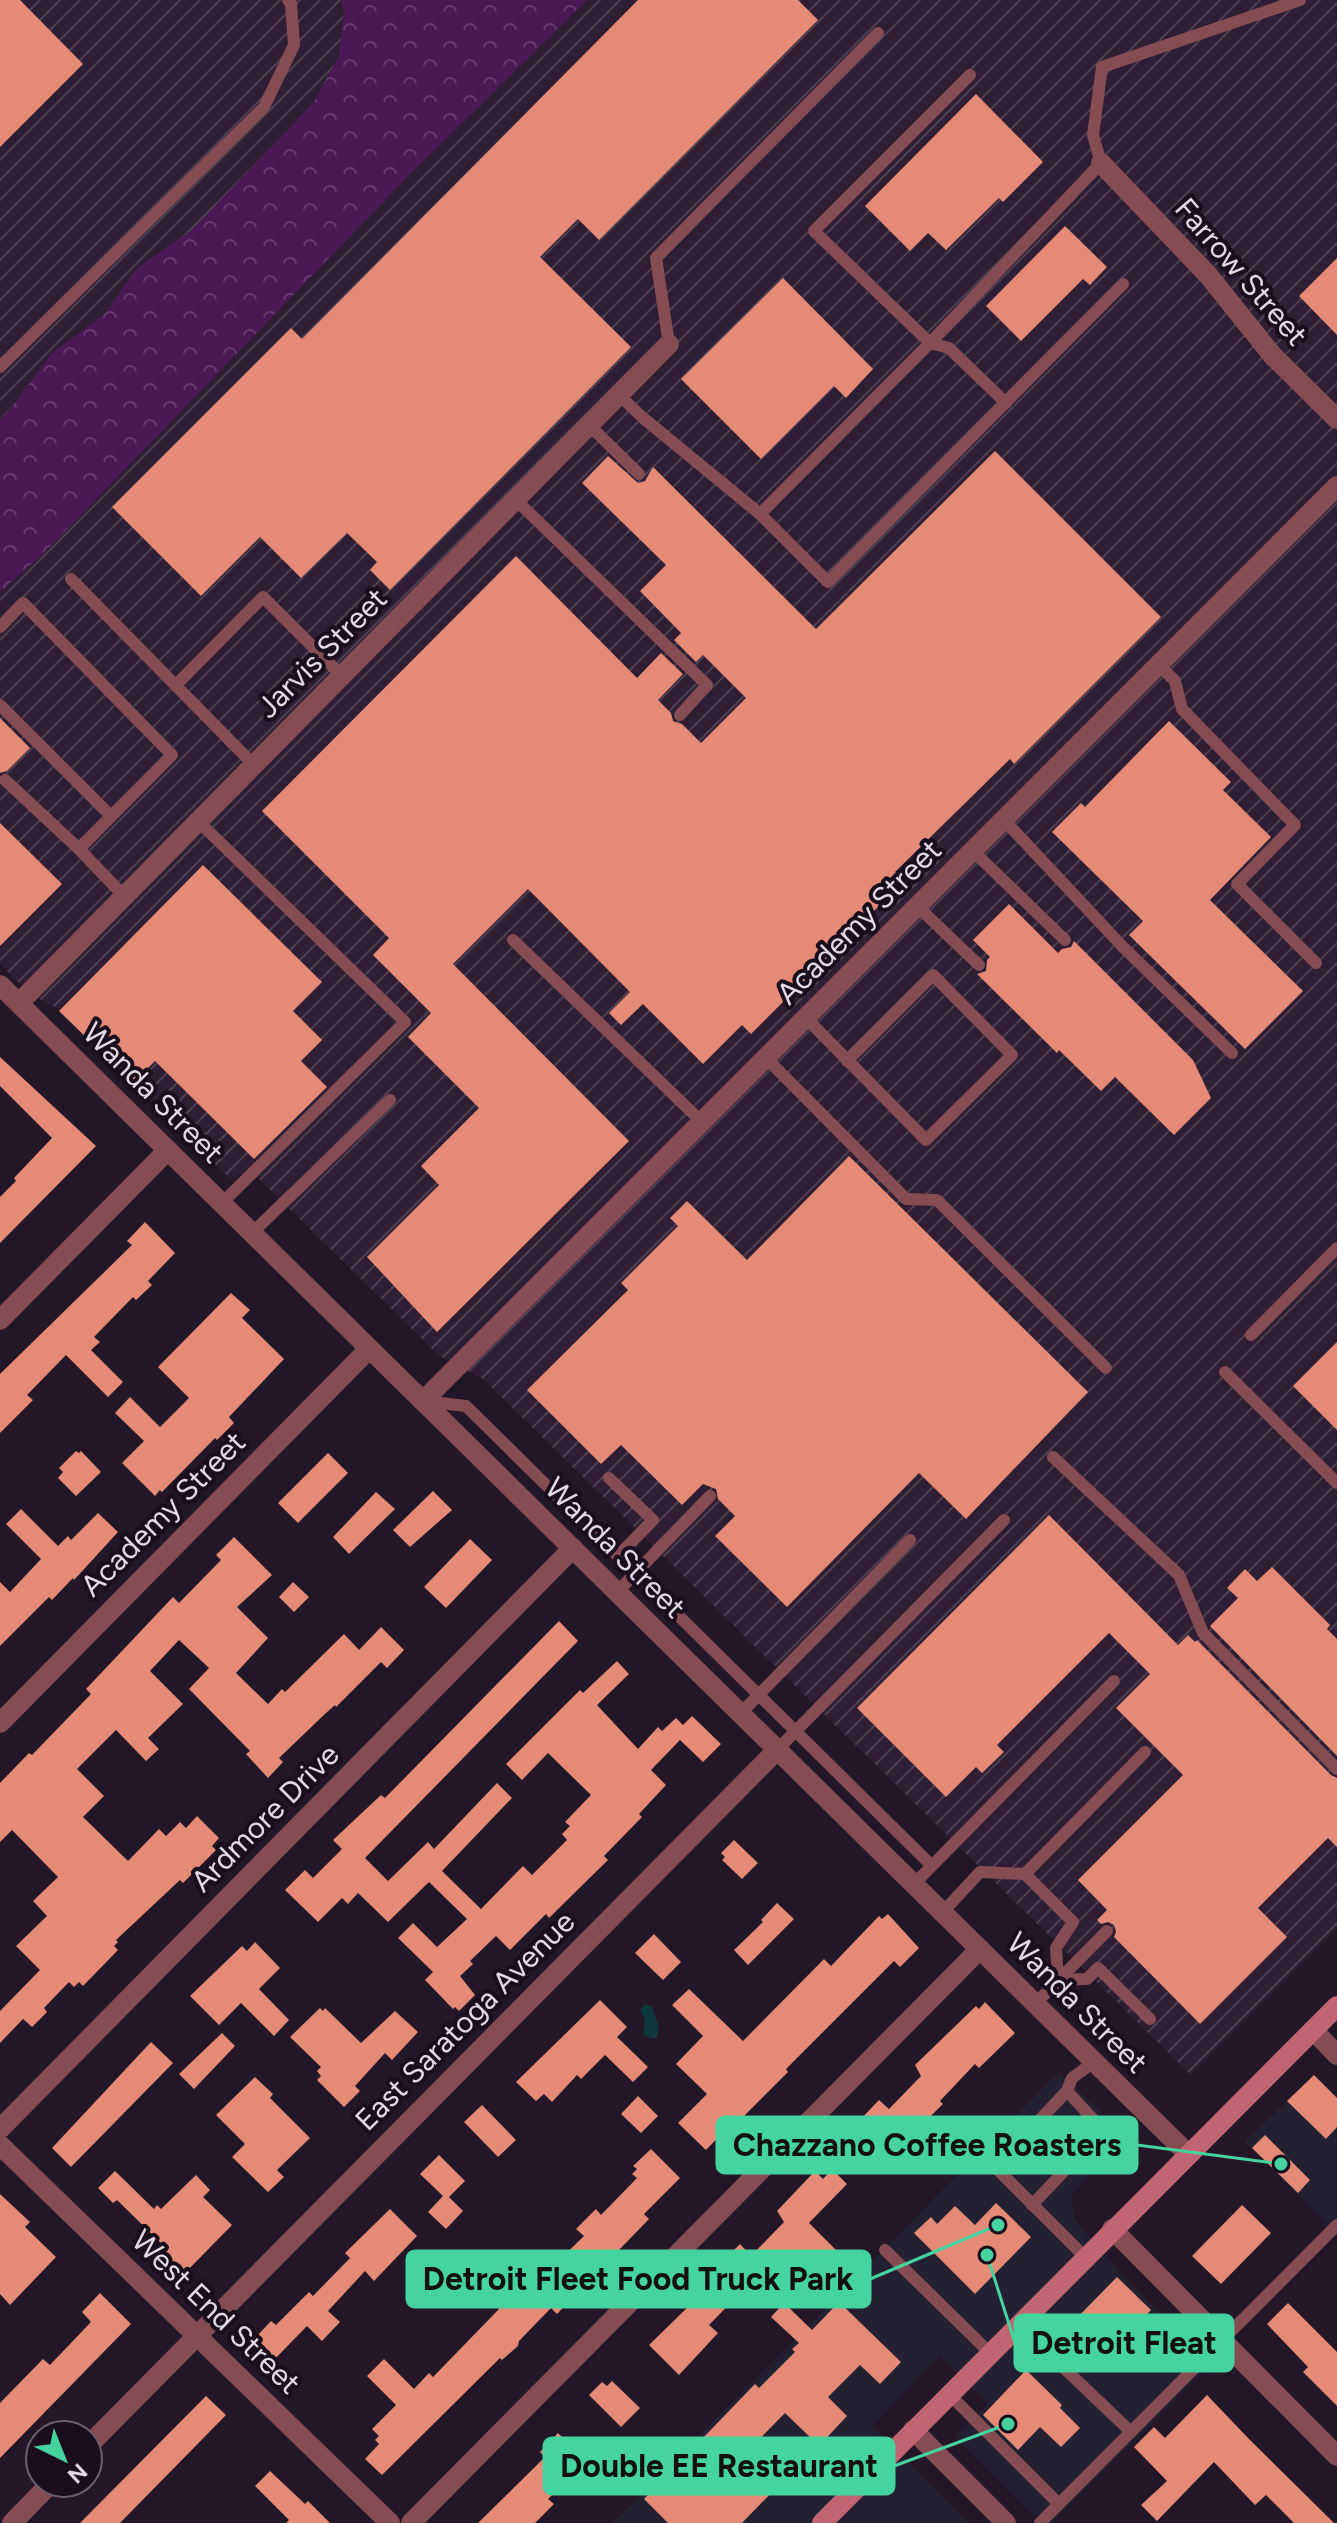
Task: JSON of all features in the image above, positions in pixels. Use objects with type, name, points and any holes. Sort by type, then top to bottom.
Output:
[{"type":"main road","points":[[822,2523],[1337,2006]]},
{"type":"street","name":"Farrow Street","points":[[1101,163],[1208,275],[1273,356],[1337,419]]},
{"type":"street","name":"Jarvis Street","points":[[19,1003],[669,344]]},
{"type":"street","name":"Academy Street","points":[[423,1401],[1337,486]]},
{"type":"street","name":"Wanda Street","points":[[0,985],[1188,2154]]},
{"type":"street","points":[[0,1320],[168,1150]]},
{"type":"street","name":"Academy Street","points":[[0,1723],[369,1349]]},
{"type":"street","name":"Ardmore Drive","points":[[0,2129],[573,1548]]},
{"type":"street","name":"East Saratoga Avenue","points":[[104,2430],[777,1750]]},
{"type":"street","points":[[411,2523],[980,1949]]},
{"type":"street","points":[[1313,2030],[1337,2055]]},
{"type":"street","name":"West End Street","points":[[0,2145],[390,2523]]},
{"type":"street","points":[[1112,2229],[1337,2456]]},
{"type":"street","points":[[913,2430],[1006,2523]]},
{"type":"street","points":[[12,2523],[35,2499]]},
{"type":"lane","points":[[0,367],[264,107],[294,45],[291,3],[288,0]]},
{"type":"lane","points":[[760,514],[930,343],[1101,163],[1093,135],[1102,67],[1300,0]]},
{"type":"lane","points":[[669,344],[656,258],[878,33]]},
{"type":"lane","points":[[970,75],[814,231],[930,343],[949,348],[1006,403]]},
{"type":"lane","points":[[619,395],[760,514],[828,582],[1123,284]]},
{"type":"lane","points":[[589,425],[639,474]]},
{"type":"lane","points":[[516,500],[707,685],[680,715]]},
{"type":"lane","points":[[71,579],[254,765]]},
{"type":"lane","points":[[176,685],[263,597],[342,676]]},
{"type":"lane","points":[[0,627],[23,603],[172,755],[79,849]]},
{"type":"lane","points":[[1159,665],[1175,681],[1182,709],[1295,825],[1237,884],[1316,963]]},
{"type":"lane","points":[[0,705],[111,816]]},
{"type":"lane","points":[[5,780],[124,896]]},
{"type":"lane","points":[[1004,820],[1123,947],[1232,1053]]},
{"type":"lane","points":[[198,821],[405,1022],[222,1203]]},
{"type":"lane","points":[[973,851],[1065,940]]},
{"type":"lane","points":[[917,906],[979,965]]},
{"type":"lane","points":[[513,940],[702,1122]]},
{"type":"lane","points":[[806,1018],[847,1061],[926,1140],[1012,1055],[933,975],[847,1061]]},
{"type":"lane","points":[[766,1058],[906,1199],[937,1200],[1106,1368]]},
{"type":"lane","points":[[252,1233],[390,1100]]},
{"type":"lane","points":[[1251,1335],[1337,1248]]},
{"type":"lane","points":[[1225,1372],[1337,1483]]},
{"type":"lane","points":[[423,1401],[466,1406],[931,1865]]},
{"type":"lane","points":[[1053,1457],[1179,1575],[1203,1633],[1337,1769]]},
{"type":"lane","points":[[609,1478],[653,1520],[618,1556]]},
{"type":"lane","points":[[617,1592],[710,1496]]},
{"type":"lane","points":[[777,1750],[1004,1520]]},
{"type":"lane","points":[[740,1714],[910,1540]]},
{"type":"lane","points":[[914,1884],[1114,1681]]},
{"type":"lane","points":[[1025,1874],[1145,1752]]},
{"type":"lane","points":[[943,1912],[980,1872],[1025,1874],[1073,1922],[1056,1948],[1058,1980]]},
{"type":"lane","points":[[1035,2004],[1107,1931]]},
{"type":"lane","points":[[1058,1980],[1087,1979],[1098,1968],[1150,2019]]},
{"type":"lane","points":[[1085,2257],[995,2167],[1067,2091],[1072,2078],[1094,2062]]},
{"type":"lane","points":[[1032,2205],[1103,2130],[1067,2091]]},
{"type":"lane","points":[[1040,2523],[1337,2225]]},
{"type":"lane","points":[[885,2250],[990,2353]]},
{"type":"lane","points":[[1018,2324],[1131,2432]]},
{"type":"lane","points":[[949,2394],[1059,2504]]},
{"type":"shaded area","points":[[0,0],[1337,0],[1337,1929],[1191,2075],[483,1379],[438,1355],[252,1172],[229,1178],[58,1009],[29,993],[0,964]]},
{"type":"shaded area","points":[[1059,2072],[1126,2137],[1071,2195],[1075,2219],[1119,2271],[1211,2364],[1051,2523],[1041,2523],[955,2437],[988,2403],[940,2356],[872,2426],[969,2523],[613,2523]]},
{"type":"shaded area","points":[[1314,2075],[1337,2097],[1337,2234],[1245,2142]]},
{"type":"green space","points":[[340,0],[587,0],[413,171],[46,551],[0,592],[0,419],[52,353],[106,313],[136,269],[193,229],[314,102],[339,56],[344,10]]},
{"type":"water","points":[[645,2004],[652,2007],[659,2028],[657,2036],[652,2039],[643,2034],[645,2020],[640,2010]]},
{"type":"building","points":[[0,0],[20,0],[83,64],[0,147]]},
{"type":"building","points":[[638,0],[798,0],[818,20],[599,240],[578,219],[540,257],[631,347],[390,590],[370,570],[377,562],[347,533],[301,578],[260,537],[201,596],[112,507],[291,328],[302,339]]},
{"type":"building","points":[[976,94],[1043,162],[1003,202],[999,198],[946,250],[928,233],[910,251],[865,206]]},
{"type":"building","points":[[1065,226],[1107,267],[1090,285],[1083,279],[1021,341],[986,306]]},
{"type":"building","points":[[1337,258],[1337,335],[1299,296]]},
{"type":"building","points":[[783,278],[873,369],[846,398],[834,386],[761,459],[681,379]]},
{"type":"building","points":[[995,451],[1161,617],[1014,764],[1010,759],[895,872],[904,881],[751,1034],[742,1025],[703,1064],[643,1004],[621,1025],[609,1013],[630,992],[528,889],[453,964],[629,1141],[437,1332],[367,1257],[439,1185],[421,1166],[479,1108],[408,1037],[431,1013],[373,955],[389,938],[262,811],[516,556],[637,678],[661,653],[683,674],[658,700],[671,713],[673,721],[682,724],[701,743],[746,698],[703,655],[696,662],[674,640],[681,633],[640,591],[666,565],[582,483],[608,456],[638,483],[645,481],[653,467],[816,629]]},
{"type":"building","points":[[0,718],[30,748],[7,771],[0,773]]},
{"type":"building","points":[[1169,721],[1231,782],[1223,790],[1271,837],[1210,900],[1303,991],[1245,1049],[1129,935],[1143,921],[1052,832],[1081,803],[1085,807]]},
{"type":"building","points":[[0,823],[62,884],[0,946]]},
{"type":"building","points":[[203,865],[322,982],[293,1011],[322,1040],[301,1061],[327,1087],[254,1159],[155,1061],[133,1083],[59,1011]]},
{"type":"building","points":[[1009,904],[1058,953],[1071,947],[1074,941],[1193,1060],[1211,1098],[1174,1135],[1115,1077],[1101,1091],[1059,1050],[1057,1053],[977,974],[986,971],[990,957],[973,940]]},
{"type":"building","points":[[0,1057],[96,1146],[0,1243],[0,1197],[52,1138],[0,1086]]},
{"type":"building","points":[[849,1156],[1088,1392],[966,1519],[919,1473],[787,1607],[715,1536],[735,1516],[718,1499],[716,1489],[703,1484],[682,1505],[621,1445],[601,1464],[527,1390],[628,1290],[621,1283],[678,1226],[670,1218],[687,1201],[747,1260]]},
{"type":"building","points":[[145,1222],[175,1253],[148,1281],[152,1285],[136,1300],[133,1297],[94,1337],[100,1342],[91,1350],[123,1382],[108,1397],[66,1355],[27,1395],[33,1400],[0,1433],[0,1374],[132,1245],[127,1241]]},
{"type":"building","points":[[231,1293],[250,1310],[242,1318],[284,1359],[229,1417],[234,1423],[155,1496],[122,1463],[144,1441],[115,1413],[130,1397],[160,1427],[189,1398],[158,1367]]},
{"type":"building","points":[[1337,1342],[1337,1430],[1293,1386]]},
{"type":"building","points":[[76,1451],[81,1451],[101,1472],[76,1496],[58,1478],[63,1472],[59,1468]]},
{"type":"building","points":[[328,1453],[348,1473],[298,1523],[278,1503]]},
{"type":"building","points":[[433,1491],[452,1510],[410,1547],[393,1530]]},
{"type":"building","points":[[376,1492],[395,1509],[349,1554],[333,1537]]},
{"type":"building","points":[[21,1509],[58,1546],[68,1536],[71,1540],[98,1513],[118,1532],[74,1580],[52,1600],[49,1597],[0,1646],[0,1582],[10,1592],[41,1559],[6,1524]]},
{"type":"building","points":[[1049,1515],[1178,1645],[1188,1635],[1195,1642],[1197,1640],[1337,1778],[1337,1847],[1328,1838],[1258,1908],[1287,1937],[1200,2024],[1114,1937],[1114,1925],[1108,1922],[1101,1924],[1097,1920],[1107,1910],[1078,1880],[1183,1775],[1116,1708],[1150,1674],[1109,1633],[997,1745],[1004,1752],[982,1773],[976,1767],[946,1797],[857,1708]]},
{"type":"building","points":[[234,1537],[272,1575],[237,1607],[268,1638],[236,1673],[268,1704],[282,1689],[285,1692],[344,1634],[359,1650],[381,1627],[404,1650],[387,1668],[381,1662],[326,1713],[279,1758],[283,1762],[268,1778],[246,1754],[250,1751],[189,1689],[209,1668],[179,1640],[150,1671],[183,1704],[148,1738],[159,1749],[146,1761],[116,1730],[77,1769],[104,1796],[83,1817],[128,1861],[159,1829],[166,1836],[180,1822],[186,1828],[197,1816],[219,1838],[212,1846],[216,1850],[183,1883],[180,1880],[116,1940],[118,1942],[114,1946],[118,1950],[83,1986],[79,1982],[74,1987],[69,1982],[44,2008],[47,2012],[32,2027],[23,2019],[0,2043],[0,2011],[40,1970],[16,1946],[47,1916],[33,1901],[58,1877],[12,1830],[0,1842],[0,1783],[91,1694],[86,1689],[173,1597],[179,1603],[221,1560],[216,1555]]},
{"type":"building","points":[[470,1539],[492,1560],[446,1608],[424,1587]]},
{"type":"building","points":[[1272,1567],[1330,1625],[1327,1629],[1337,1639],[1337,1756],[1210,1626],[1238,1598],[1227,1588],[1245,1569],[1257,1581]]},
{"type":"building","points":[[293,1582],[309,1597],[294,1612],[279,1597]]},
{"type":"building","points":[[559,1621],[578,1641],[365,1858],[388,1881],[428,1842],[434,1849],[497,1783],[512,1798],[442,1871],[481,1909],[523,1866],[532,1875],[567,1840],[562,1834],[570,1826],[565,1822],[591,1795],[548,1753],[522,1780],[506,1764],[580,1690],[583,1693],[617,1661],[629,1674],[597,1705],[638,1749],[658,1727],[662,1731],[676,1718],[683,1725],[692,1716],[721,1744],[703,1762],[680,1740],[651,1770],[666,1785],[639,1814],[642,1817],[604,1856],[608,1860],[549,1918],[546,1914],[510,1950],[496,1936],[470,1961],[473,1964],[460,1976],[475,1995],[459,2011],[455,2007],[453,2009],[425,1980],[433,1972],[398,1938],[413,1923],[437,1947],[467,1919],[429,1882],[388,1922],[358,1893],[348,1904],[342,1898],[318,1922],[285,1890],[305,1870],[313,1878],[342,1849],[333,1840],[381,1795],[385,1798]]},
{"type":"building","points":[[734,1840],[758,1863],[742,1879],[722,1860],[725,1857],[721,1853]]},
{"type":"building","points":[[777,1903],[794,1919],[748,1965],[734,1950],[763,1922],[761,1920]]},
{"type":"building","points":[[888,1914],[919,1948],[900,1967],[894,1961],[786,2069],[788,2072],[706,2150],[678,2123],[707,2094],[676,2064],[703,2036],[672,2005],[689,1989],[743,2041],[824,1959],[831,1966],[879,1916],[882,1919]]},
{"type":"building","points":[[654,1934],[681,1962],[663,1980],[635,1953]]},
{"type":"building","points":[[255,1942],[280,1968],[259,1989],[289,2020],[274,2036],[241,2003],[219,2025],[190,1996],[242,1946],[247,1951]]},
{"type":"building","points":[[600,2000],[627,2027],[617,2037],[648,2067],[633,2082],[605,2055],[581,2079],[577,2075],[552,2102],[544,2094],[536,2101],[516,2082]]},
{"type":"building","points":[[985,2002],[1015,2033],[979,2068],[975,2064],[940,2101],[943,2104],[893,2153],[859,2121],[879,2100],[889,2109],[921,2076],[915,2065],[976,2006],[979,2009]]},
{"type":"building","points":[[320,2008],[323,2011],[325,2008],[361,2043],[395,2011],[418,2032],[392,2060],[385,2053],[355,2086],[360,2091],[344,2107],[317,2080],[321,2076],[317,2071],[321,2067],[290,2037]]},
{"type":"building","points":[[222,2033],[235,2046],[194,2089],[179,2074]]},
{"type":"building","points":[[151,2042],[173,2063],[71,2167],[52,2148]]},
{"type":"building","points":[[1314,2075],[1337,2098],[1337,2127],[1326,2139],[1287,2101]]},
{"type":"building","points":[[255,2077],[273,2094],[270,2098],[310,2138],[277,2170],[284,2177],[268,2192],[232,2157],[245,2144],[216,2115]]},
{"type":"building","points":[[638,2096],[658,2116],[641,2133],[621,2114]]},
{"type":"building","points":[[482,2105],[516,2140],[498,2157],[464,2122]]},
{"type":"building","points":[[1265,2135],[1310,2180],[1298,2193],[1252,2148]]},
{"type":"building","points":[[651,2149],[680,2178],[644,2214],[649,2219],[557,2314],[551,2308],[519,2341],[518,2346],[502,2360],[500,2358],[382,2475],[365,2459],[379,2444],[375,2440],[379,2436],[372,2429],[396,2405],[367,2376],[384,2359],[414,2389],[429,2373],[433,2377],[499,2309],[496,2306],[537,2264],[546,2273],[584,2236],[576,2229],[596,2209],[601,2215],[637,2178],[632,2174],[637,2169],[633,2166]]},
{"type":"building","points":[[439,2155],[465,2181],[449,2197],[463,2211],[446,2229],[428,2212],[443,2196],[420,2174]]},
{"type":"building","points":[[832,2169],[847,2184],[809,2223],[846,2260],[831,2275],[810,2254],[762,2303],[746,2287],[709,2325],[718,2333],[679,2375],[649,2345],[727,2269],[721,2263],[740,2244],[751,2256],[784,2222],[777,2211],[815,2171],[823,2179]]},
{"type":"building","points":[[115,2171],[154,2209],[157,2205],[161,2209],[196,2175],[210,2190],[203,2197],[232,2225],[182,2276],[161,2255],[167,2249],[117,2200],[113,2203],[98,2188]]},
{"type":"building","points":[[0,2194],[30,2222],[25,2227],[56,2257],[10,2305],[0,2294]]},
{"type":"building","points":[[996,2203],[1031,2237],[975,2294],[914,2233],[931,2217],[937,2224],[955,2206],[975,2225]]},
{"type":"building","points":[[1242,2205],[1271,2233],[1221,2284],[1192,2256]]},
{"type":"building","points":[[390,2209],[417,2236],[374,2281],[365,2271],[328,2311],[340,2322],[322,2341],[307,2326],[270,2364],[251,2345],[256,2337],[271,2321],[276,2325],[309,2292],[313,2296],[350,2258],[345,2253]]},
{"type":"building","points":[[1117,2277],[1151,2310],[1101,2361],[1067,2328]]},
{"type":"building","points":[[100,2293],[131,2324],[38,2419],[24,2419],[24,2433],[0,2458],[0,2403],[43,2359],[50,2365],[91,2322],[82,2312]]},
{"type":"building","points":[[839,2302],[901,2362],[880,2384],[860,2365],[828,2397],[847,2416],[819,2446],[785,2413],[744,2455],[777,2487],[742,2523],[668,2523],[644,2499],[755,2384],[759,2388],[795,2352],[792,2349],[799,2343],[771,2317],[784,2303],[812,2330]]},
{"type":"building","points":[[1288,2303],[1337,2352],[1337,2406],[1303,2372],[1308,2367],[1267,2324]]},
{"type":"building","points":[[1026,2370],[1062,2405],[1060,2408],[1080,2428],[1061,2447],[1040,2427],[1018,2450],[983,2415]]},
{"type":"building","points":[[612,2381],[640,2408],[621,2427],[589,2395],[602,2382],[607,2386]]},
{"type":"building","points":[[1207,2395],[1334,2523],[1294,2523],[1266,2495],[1255,2505],[1214,2462],[1157,2521],[1141,2505],[1167,2481],[1134,2447],[1154,2427],[1165,2438]]},
{"type":"building","points":[[206,2396],[226,2415],[120,2523],[80,2523]]},
{"type":"building","points":[[558,2433],[586,2461],[548,2499],[554,2504],[535,2523],[478,2523],[545,2457],[540,2452]]},
{"type":"building","points":[[270,2471],[330,2523],[286,2523],[289,2520],[255,2486]]},
{"type":"place","name":"Chazzano Coffee Roasters","points":[[1281,2164]]},
{"type":"place","name":"Detroit Fleet Food Truck Park","points":[[998,2225]]},
{"type":"place","name":"Detroit Fleat","points":[[987,2255]]},
{"type":"place","name":"Double EE Restaurant","points":[[1008,2424]]}]
